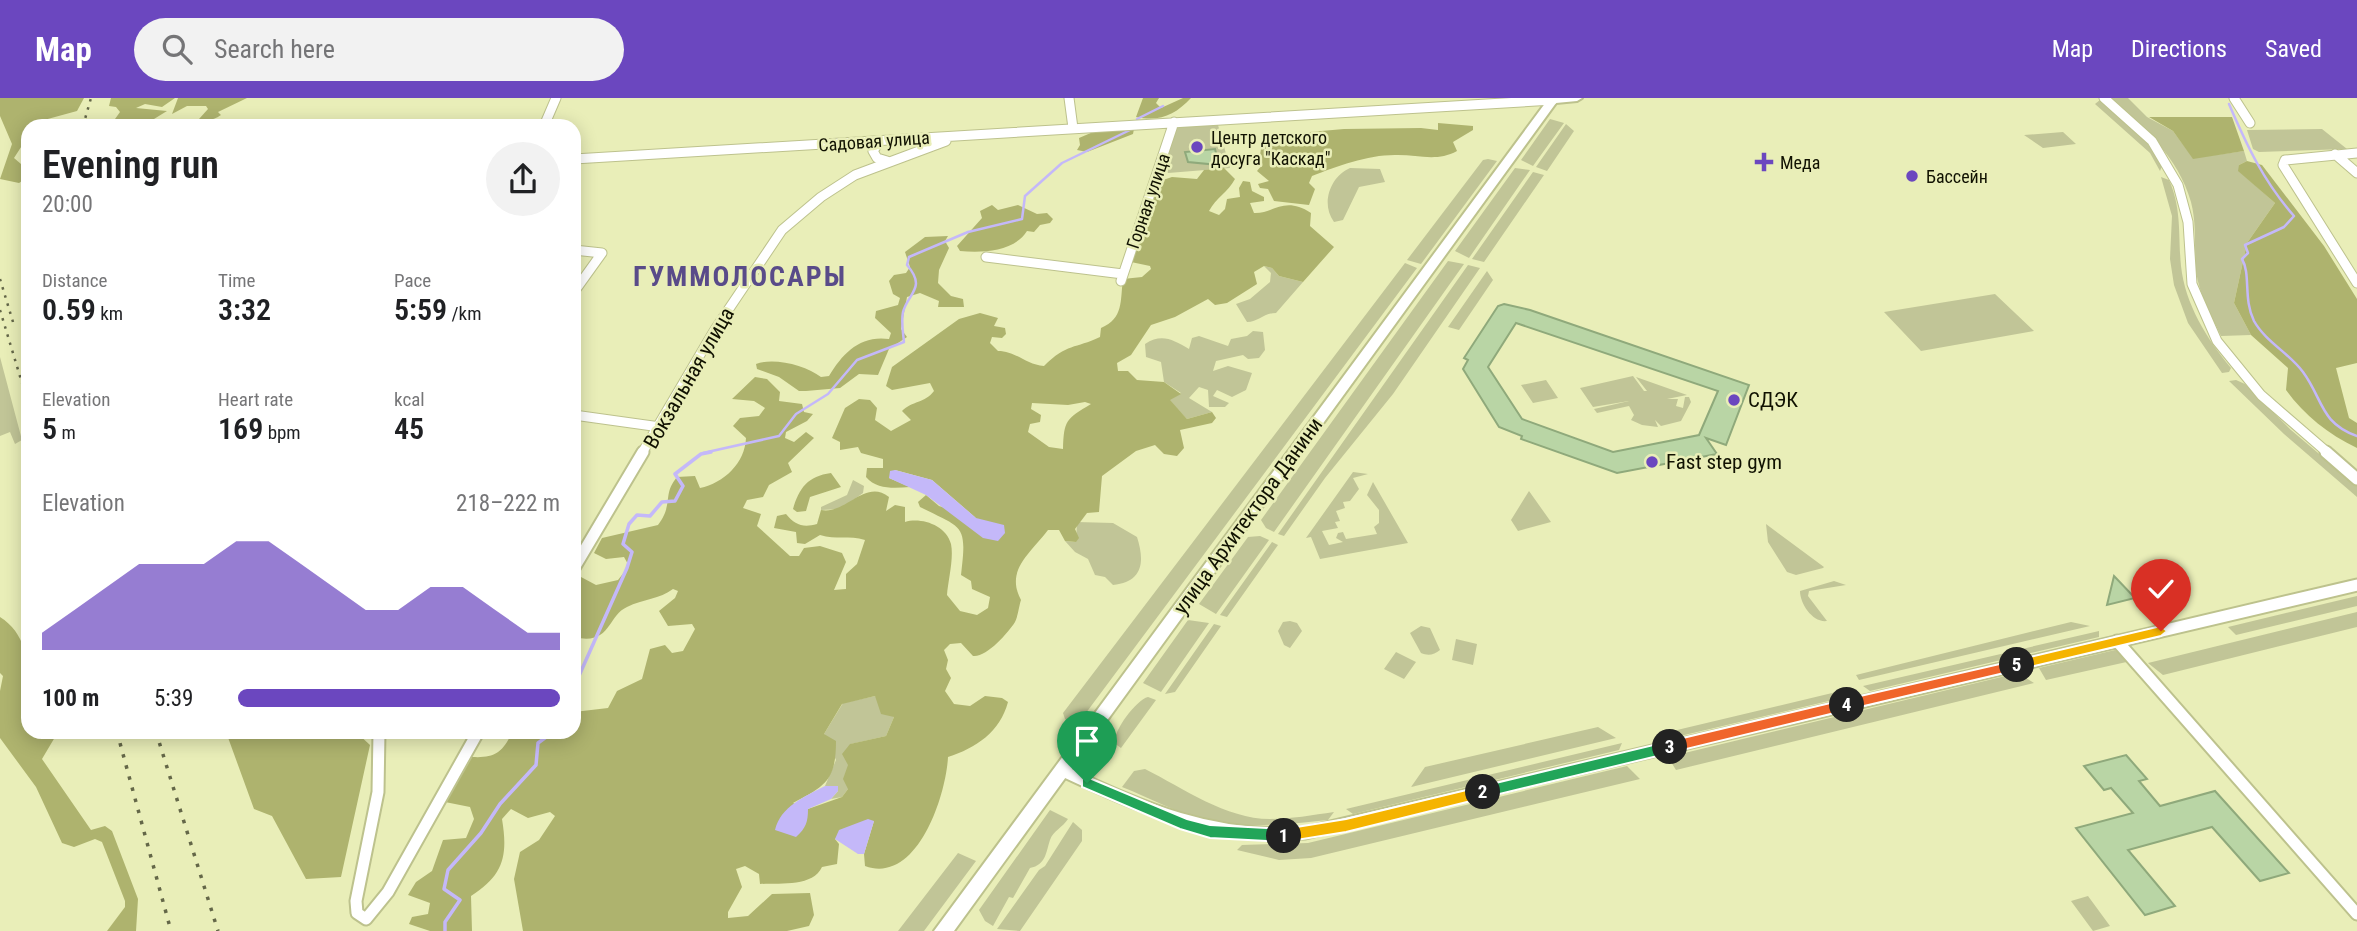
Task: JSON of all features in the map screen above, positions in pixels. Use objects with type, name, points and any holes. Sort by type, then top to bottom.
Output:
[{"type":"street","points":[[547,119],[556,98]]},
{"type":"street","points":[[1069,98],[1073,128]]},
{"type":"street","points":[[1553,100],[1577,98]]},
{"type":"street","points":[[2104,98],[2152,141],[2178,185],[2188,222],[2191,282],[2217,341],[2261,395],[2357,479]]},
{"type":"street","points":[[2234,98],[2250,124]]},
{"type":"street","name":"Садовая улица","points":[[581,159],[1553,100]]},
{"type":"street","name":"улица Архитектора Данини","points":[[943,931],[1553,100]]},
{"type":"street","name":"Горная улица","points":[[986,257],[1122,277],[1174,121]]},
{"type":"street","name":"Вокзальная улица","points":[[581,557],[735,298],[782,230],[821,197],[887,161],[972,135]]},
{"type":"street","points":[[880,141],[873,151],[877,158],[887,161]]},
{"type":"street","points":[[2357,153],[2285,160],[2284,170],[2357,283]]},
{"type":"street","points":[[2335,154],[2357,173]]},
{"type":"street","points":[[581,251],[602,253],[581,282]]},
{"type":"street","points":[[581,416],[660,427]]},
{"type":"street","points":[[1061,770],[1185,824],[1210,831],[1252,836],[1298,834],[2357,585]]},
{"type":"street","points":[[2117,641],[2357,915]]},
{"type":"street","points":[[379,739],[378,792],[355,908],[360,918],[366,919],[388,892],[474,739]]},
{"type":"green space","points":[[0,98],[84,98],[77,111],[48,119],[21,119],[21,147],[14,158],[21,164],[19,183],[0,179],[12,144],[0,116]]},
{"type":"green space","points":[[111,98],[175,98],[162,107],[145,104],[136,108],[167,111],[154,119],[115,119],[120,112],[116,107],[109,106]]},
{"type":"green space","points":[[178,98],[247,98],[218,112],[221,115],[213,119],[199,119],[208,109],[206,106],[187,106],[172,114]]},
{"type":"green space","points":[[1143,98],[1159,98],[1156,103],[1161,108],[1183,98],[1191,98],[1173,113],[1152,119],[1136,117]]},
{"type":"green space","points":[[2110,98],[2128,98],[2147,117],[2173,131],[2193,158],[2244,151],[2247,161],[2239,165],[2239,171],[2275,203],[2247,243],[2234,303],[2251,335],[2221,336],[2198,280],[2194,219],[2185,186],[2169,157],[2158,144]]},
{"type":"green space","points":[[2100,100],[2146,141],[2162,166],[2160,171],[2150,153],[2095,104]]},
{"type":"green space","points":[[2149,117],[2232,117],[2244,151],[2193,159],[2173,131]]},
{"type":"green space","points":[[1550,119],[1564,123],[1533,166],[1521,160]]},
{"type":"green space","points":[[1438,123],[1473,126],[1473,130],[1453,142],[1457,151],[1450,154],[1435,157],[1376,156],[1312,176],[1309,183],[1315,189],[1309,205],[1274,201],[1268,189],[1260,188],[1258,184],[1269,181],[1257,171],[1262,165],[1243,160],[1244,156],[1260,155],[1263,136],[1344,129],[1438,130]]},
{"type":"green space","points":[[1566,124],[1574,131],[1547,171],[1536,167]]},
{"type":"green space","name":"Центр детского досуга \"Каскад\"","points":[[1218,125],[1230,168],[1168,173],[1164,167],[1176,127]]},
{"type":"green space","points":[[1134,129],[1133,134],[1087,152],[1077,150],[1080,145],[1079,138],[1093,132]]},
{"type":"green space","points":[[2322,129],[2347,149],[2259,152],[2253,149],[2247,130]]},
{"type":"green space","points":[[2063,132],[2076,144],[2043,148],[2024,135]]},
{"type":"green space","points":[[1483,160],[1497,161],[1421,264],[1407,260]]},
{"type":"green space","points":[[2247,161],[2262,165],[2324,246],[2357,299],[2357,363],[2336,368],[2349,418],[2357,423],[2357,448],[2318,424],[2293,399],[2286,390],[2288,368],[2251,335],[2234,303],[2247,243],[2275,203],[2238,171],[2239,165]]},
{"type":"green space","points":[[1224,168],[1235,179],[1209,211],[1219,215],[1225,209],[1227,199],[1240,197],[1239,188],[1243,181],[1250,182],[1252,191],[1264,197],[1264,201],[1250,203],[1254,213],[1286,205],[1302,208],[1311,213],[1310,226],[1334,247],[1303,282],[1279,276],[1272,268],[1264,266],[1254,272],[1257,284],[1227,303],[1215,305],[1208,299],[1175,317],[1151,325],[1131,355],[1117,363],[1118,371],[1128,371],[1137,380],[1164,382],[1181,394],[1170,400],[1187,419],[1212,412],[1216,418],[1212,423],[1180,430],[1184,448],[1177,456],[1164,454],[1155,445],[1136,451],[1102,476],[1099,512],[1087,513],[1075,529],[1079,538],[1076,542],[1065,541],[1059,530],[1048,530],[1022,563],[1016,580],[1021,600],[1018,614],[1002,638],[978,656],[973,656],[961,643],[950,644],[944,650],[948,660],[946,669],[951,678],[945,691],[954,704],[970,706],[985,696],[1002,698],[1008,702],[999,722],[986,737],[968,749],[948,757],[942,793],[935,814],[914,850],[900,862],[883,868],[865,866],[864,854],[874,821],[835,839],[839,844],[837,864],[822,867],[818,873],[804,881],[760,884],[759,874],[745,866],[736,869],[742,887],[728,912],[728,918],[748,916],[772,894],[810,893],[814,915],[809,926],[787,931],[523,931],[514,879],[520,852],[539,840],[555,816],[550,812],[528,818],[511,809],[502,819],[504,854],[497,872],[471,896],[472,931],[430,931],[409,924],[412,917],[428,914],[430,903],[408,895],[416,882],[432,871],[443,840],[466,838],[474,819],[470,807],[445,802],[472,757],[496,754],[508,739],[581,739],[581,711],[608,708],[617,691],[642,679],[650,649],[665,645],[672,653],[683,651],[695,629],[692,624],[668,626],[659,611],[675,598],[678,591],[673,589],[620,611],[602,634],[581,638],[581,577],[596,585],[618,580],[629,566],[624,557],[606,559],[594,553],[602,538],[658,525],[666,511],[670,489],[677,477],[695,476],[700,488],[717,482],[732,470],[742,456],[746,438],[733,426],[740,418],[759,416],[765,408],[754,401],[732,399],[755,377],[767,379],[780,392],[779,401],[802,404],[804,412],[813,414],[807,421],[786,432],[785,438],[794,442],[806,432],[814,438],[788,463],[792,472],[769,485],[763,497],[747,500],[743,508],[761,514],[757,526],[790,556],[799,556],[804,548],[820,546],[842,553],[846,562],[834,590],[846,589],[846,574],[857,564],[865,540],[820,535],[805,544],[797,543],[796,532],[774,528],[777,516],[786,514],[800,525],[817,524],[821,510],[839,507],[864,494],[880,492],[889,497],[886,511],[895,505],[905,507],[905,522],[932,524],[948,537],[952,556],[947,595],[960,611],[977,615],[988,608],[990,597],[972,589],[971,581],[961,575],[963,546],[959,530],[920,507],[918,502],[926,495],[939,506],[976,518],[932,480],[895,470],[889,478],[910,487],[886,487],[870,481],[866,477],[867,468],[883,468],[883,459],[861,453],[858,447],[840,450],[840,442],[832,438],[845,408],[859,399],[870,400],[877,408],[875,420],[891,431],[911,420],[902,411],[927,398],[934,391],[930,383],[892,390],[886,386],[892,367],[959,319],[980,313],[998,318],[994,326],[1005,328],[1006,334],[1002,338],[992,337],[990,343],[998,351],[1038,365],[1044,366],[1065,350],[1100,337],[1101,328],[1114,319],[1120,308],[1123,279],[1142,277],[1151,269],[1150,266],[1131,262],[1160,181],[1172,177],[1197,179],[1204,170]],"holes":[[[1032,403],[1091,404],[1068,421],[1063,449],[1049,447],[1028,432],[1030,424],[1040,422],[1041,415],[1031,409]],[[875,696],[881,714],[894,717],[886,736],[850,744],[842,754],[848,765],[843,779],[848,789],[842,797],[808,809],[793,803],[821,786],[831,774],[836,741],[824,734],[842,704]]]},
{"type":"green space","points":[[1350,168],[1380,169],[1385,182],[1359,187],[1343,220],[1334,222],[1328,207],[1330,191],[1338,177]]},
{"type":"green space","points":[[1515,168],[1530,170],[1469,258],[1455,251]]},
{"type":"green space","points":[[1533,172],[1544,175],[1484,262],[1472,259]]},
{"type":"green space","points":[[2161,177],[2169,180],[2176,201],[2181,266],[2187,294],[2206,333],[2231,368],[2229,372],[2222,373],[2188,323],[2174,285],[2170,259],[2172,216]]},
{"type":"green space","points":[[992,205],[998,210],[1018,205],[1037,214],[1047,213],[1053,219],[1050,223],[1040,225],[1034,232],[1027,231],[1006,247],[978,252],[960,251],[957,246],[982,218],[980,211]]},
{"type":"green space","points":[[948,236],[945,241],[949,248],[939,270],[938,283],[951,296],[963,299],[964,307],[938,307],[939,301],[920,293],[907,297],[901,329],[907,337],[889,349],[878,375],[859,374],[840,388],[799,391],[779,377],[757,369],[756,364],[771,361],[789,363],[821,377],[829,376],[853,347],[869,340],[889,339],[891,333],[875,318],[876,311],[898,305],[900,298],[893,294],[889,281],[894,275],[906,273],[910,267],[905,252],[925,237]]},
{"type":"green space","points":[[1448,261],[1464,264],[1274,532],[1266,528],[1261,520]]},
{"type":"green space","points":[[1405,263],[1417,268],[1077,725],[1065,719],[1063,713]]},
{"type":"green space","points":[[1468,265],[1480,268],[1393,394],[1325,478],[1284,536],[1278,534]]},
{"type":"green space","points":[[1264,266],[1272,268],[1279,276],[1303,282],[1276,313],[1247,322],[1236,304],[1250,299],[1270,282],[1271,273]]},
{"type":"green space","points":[[1487,271],[1493,280],[1459,330],[1448,327]]},
{"type":"green space","points":[[1995,294],[2034,331],[1921,351],[1884,312]]},
{"type":"green space","points":[[1253,331],[1263,332],[1265,350],[1259,358],[1248,359],[1243,355],[1216,361],[1213,371],[1228,366],[1252,373],[1246,390],[1232,397],[1217,390],[1213,396],[1229,403],[1225,407],[1209,407],[1208,390],[1199,387],[1189,398],[1212,412],[1187,419],[1169,400],[1181,393],[1164,382],[1161,362],[1146,357],[1145,344],[1157,339],[1173,341],[1189,349],[1192,338],[1199,336],[1228,346],[1231,339],[1247,336]]},
{"type":"green space","points":[[0,357],[21,441],[15,444],[10,432],[0,436]]},
{"type":"green space","points":[[1633,376],[1644,391],[1647,391],[1636,377],[1687,395],[1667,399],[1678,399],[1676,406],[1683,408],[1685,397],[1689,397],[1691,402],[1681,421],[1661,426],[1655,420],[1658,427],[1642,425],[1631,420],[1634,415],[1629,406],[1597,413],[1594,409],[1629,401],[1593,407],[1580,388]]},
{"type":"green space","points":[[1546,380],[1558,398],[1533,403],[1521,385]]},
{"type":"green space","points":[[2236,380],[2245,384],[2291,430],[2357,486],[2357,497],[2284,434],[2229,381]]},
{"type":"green space","points":[[1353,472],[1368,474],[1353,478],[1359,489],[1350,501],[1343,502],[1345,508],[1336,511],[1340,521],[1335,522],[1338,528],[1322,531],[1329,545],[1343,542],[1336,538],[1338,533],[1343,532],[1346,539],[1377,534],[1374,527],[1379,523],[1379,510],[1367,495],[1373,482],[1408,543],[1320,559],[1311,537],[1306,538]]},
{"type":"green space","points":[[831,473],[841,487],[810,497],[806,511],[797,512],[793,509],[798,495],[810,480]]},
{"type":"green space","points":[[853,480],[864,486],[863,493],[841,509],[821,510],[821,507],[847,495]]},
{"type":"green space","points":[[1529,491],[1551,522],[1518,531],[1511,520]]},
{"type":"green space","points":[[1077,522],[1113,523],[1137,537],[1141,562],[1136,575],[1131,580],[1113,585],[1105,577],[1095,575],[1088,559],[1075,552],[1065,541],[1076,542]]},
{"type":"green space","points":[[1766,524],[1824,567],[1796,575],[1787,572],[1768,542]]},
{"type":"green space","points":[[1260,536],[1269,540],[1216,614],[1199,604],[1248,537]]},
{"type":"green space","points":[[1272,542],[1278,545],[1227,617],[1220,615]]},
{"type":"green space","points":[[1834,581],[1846,585],[1809,591],[1808,596],[1827,621],[1822,621],[1812,616],[1805,607],[1800,591]]},
{"type":"green space","points":[[2357,596],[2357,606],[2236,635],[2228,627]]},
{"type":"green space","points":[[2357,612],[2357,627],[2163,675],[2148,663]]},
{"type":"green space","points":[[0,617],[12,627],[21,642],[21,739],[54,739],[42,759],[91,830],[105,826],[112,831],[138,899],[136,931],[107,931],[125,907],[125,901],[102,842],[95,839],[74,847],[62,843],[36,787],[0,738],[0,691],[3,676],[0,673]]},
{"type":"green space","points":[[1188,620],[1209,623],[1161,692],[1143,683]]},
{"type":"green space","points":[[1283,622],[1297,623],[1302,631],[1290,648],[1284,645],[1278,631]]},
{"type":"green space","points":[[2071,622],[2090,626],[1859,680],[1856,675]]},
{"type":"green space","points":[[1214,624],[1221,626],[1175,692],[1165,694]]},
{"type":"green space","points":[[1421,626],[1430,628],[1440,650],[1438,652],[1429,655],[1421,653],[1410,633]]},
{"type":"green space","points":[[2099,631],[2099,637],[1870,691],[1863,686]]},
{"type":"green space","points":[[1456,639],[1477,644],[1473,665],[1452,660]]},
{"type":"green space","points":[[2115,650],[2131,661],[2046,680],[2039,668]]},
{"type":"green space","points":[[1396,652],[1416,662],[1404,679],[1384,669]]},
{"type":"green space","points":[[2018,673],[2034,683],[1676,770],[1668,757]]},
{"type":"green space","points":[[1853,688],[1854,695],[1659,741],[1656,735]]},
{"type":"green space","points":[[875,696],[894,717],[886,736],[851,744],[848,789],[842,797],[831,799],[838,791],[838,786],[825,786],[836,760],[824,734],[843,703]]},
{"type":"green space","points":[[1148,697],[1156,700],[1121,748],[1114,743],[1118,731],[1132,709]]},
{"type":"green space","points":[[1598,727],[1616,738],[1411,787],[1425,767]]},
{"type":"green space","points":[[229,739],[364,739],[370,745],[341,877],[306,879],[272,816],[254,809]]},
{"type":"green space","points":[[1622,743],[1619,750],[1353,814],[1346,809]]},
{"type":"green space","points":[[1627,766],[1640,779],[1311,858],[1279,860],[1237,850],[1242,845],[1308,843]]},
{"type":"green space","points":[[1145,769],[1205,801],[1254,818],[1286,818],[1334,812],[1328,820],[1283,824],[1238,825],[1208,821],[1122,787],[1134,771]]},
{"type":"green space","points":[[1050,810],[1068,819],[1051,837],[1042,861],[1030,868],[1013,898],[1009,897],[993,926],[985,921],[979,910]]},
{"type":"green space","points":[[1073,822],[1082,830],[1082,841],[1020,931],[997,929],[1039,870],[1045,866]]},
{"type":"green space","points":[[958,853],[976,861],[924,931],[898,931]]},
{"type":"green space","points":[[2088,896],[2110,926],[2093,931],[2071,901]]},
{"type":"shaded area","points":[[890,471],[932,480],[976,518],[1004,525],[1005,533],[998,541],[983,538],[926,495],[889,478]]},
{"type":"shaded area","points":[[825,786],[838,786],[838,791],[831,799],[808,809],[806,824],[796,837],[775,830],[788,808]]},
{"type":"shaded area","points":[[868,819],[874,821],[864,854],[858,854],[835,839],[839,830]]},
{"type":"building","points":[[1215,149],[1219,165],[1188,162],[1185,152]]},
{"type":"building","points":[[1504,304],[1530,310],[1749,385],[1726,445],[1706,438],[1717,454],[1617,473],[1521,439],[1522,436],[1499,427],[1463,369],[1468,360],[1464,358],[1498,306]],"holes":[[[1516,323],[1718,391],[1699,435],[1613,452],[1522,419],[1488,367]]]},
{"type":"building","points":[[2114,576],[2135,598],[2107,605]]},
{"type":"building","points":[[2126,755],[2147,779],[2139,781],[2160,806],[2215,791],[2289,873],[2260,881],[2212,827],[2128,850],[2175,906],[2145,915],[2076,828],[2133,813],[2111,788],[2104,790],[2084,766]]},
{"type":"waterway","points":[[2229,104],[2257,163],[2294,216],[2284,227],[2245,245],[2248,253],[2242,259],[2254,321],[2264,335],[2303,372],[2329,417],[2345,431],[2357,436]]},
{"type":"waterway","points":[[1137,119],[1163,106]]},
{"type":"waterway","points":[[703,453],[779,436],[796,414],[828,394],[857,360],[904,342],[903,312],[916,285],[916,279],[907,265],[909,257],[968,232],[1022,219],[1025,196],[1062,163],[1132,129]]},
{"type":"waterway","points":[[581,671],[627,568],[632,552],[623,544],[629,524],[637,515],[650,516],[662,502],[675,501],[683,486],[675,474],[701,454],[711,452]]},
{"type":"waterway","points":[[445,931],[445,922],[460,900],[444,889],[448,870],[481,833],[500,804],[536,765],[538,743],[543,739]]},
{"type":"railway","points":[[85,119],[91,98]]},
{"type":"railway","points":[[0,279],[13,322]]},
{"type":"railway","points":[[0,310],[21,380]]},
{"type":"railway","points":[[119,739],[171,931]]},
{"type":"railway","points":[[158,739],[218,931]]},
{"type":"place","name":"Центр детского досуга \"Каскад\"","points":[[1197,147]]},
{"type":"place","name":"Меда","points":[[1764,162]]},
{"type":"place","name":"Бассейн","points":[[1912,176]]},
{"type":"place","name":"СДЭК","points":[[1734,400]]},
{"type":"place","name":"Fast step gym","points":[[1652,462]]},
{"type":"district","name":"ГУММОЛОСАРЫ","points":[[740,276]]},
{"type":"route","points":[[1087,783],[1185,824],[1210,831],[1252,836],[1305,833],[2161,631]]}]
